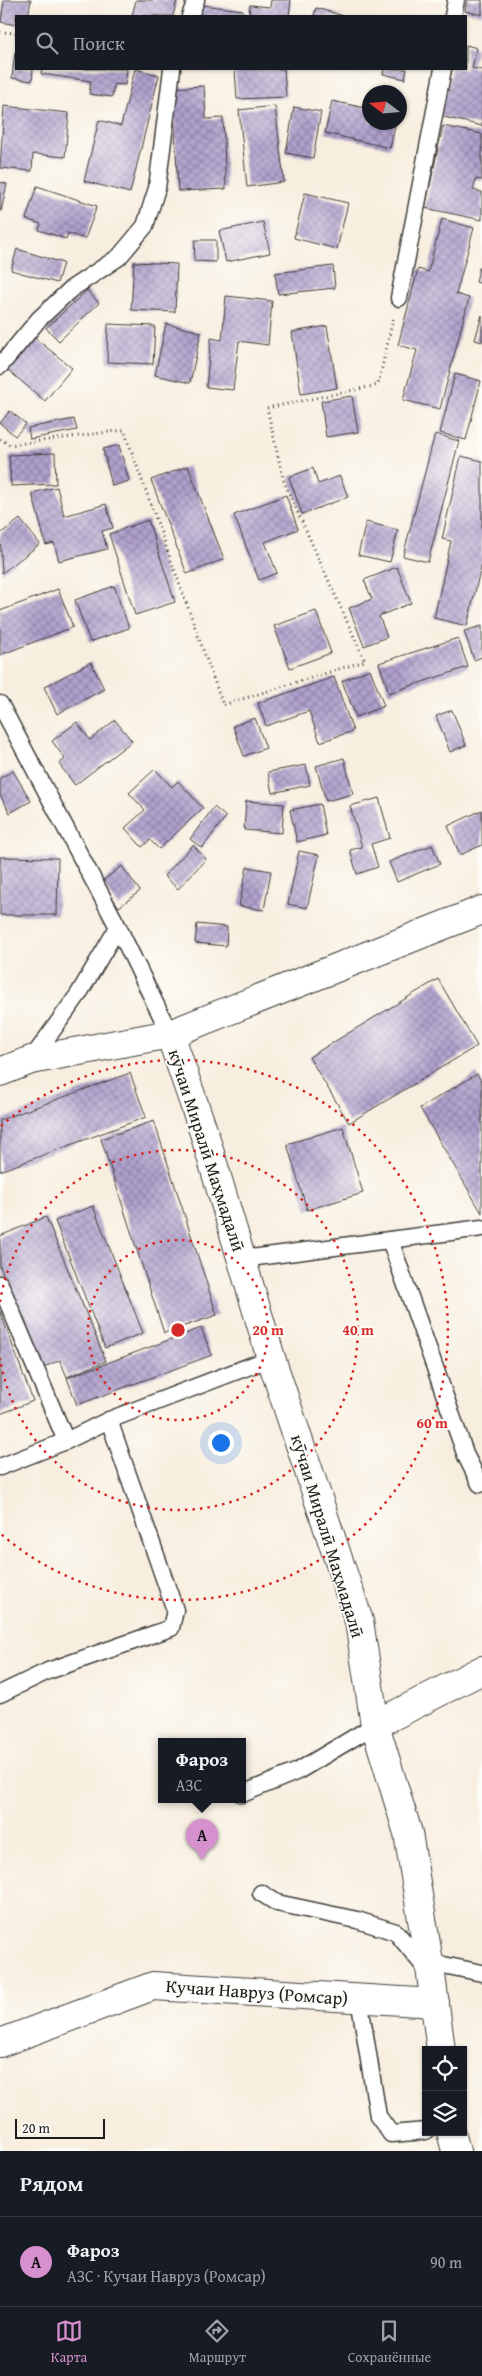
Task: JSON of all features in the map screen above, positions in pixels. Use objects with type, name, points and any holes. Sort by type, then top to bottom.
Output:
[{"type":"street","points":[[0,1072],[31,1060],[170,1034],[482,910]]},
{"type":"street","name":"кӯчаи Миралӣ Маҳмадалӣ","points":[[170,1034],[204,1132],[271,1358],[359,1621],[375,1725],[408,1833],[440,2046]]},
{"type":"street","points":[[375,1725],[482,1670]]},
{"type":"street","name":"Кучаи Навруз (Ромсар)","points":[[0,2043],[154,1986],[435,2003]]},
{"type":"street","points":[[452,2136],[456,2151]]},
{"type":"lane","points":[[190,15],[196,0]]},
{"type":"lane","points":[[453,15],[456,0]]},
{"type":"lane","points":[[0,366],[39,319],[71,289],[119,257],[145,226],[157,188],[172,70]]},
{"type":"lane","points":[[398,298],[442,70]]},
{"type":"lane","points":[[0,704],[118,927],[170,1034]]},
{"type":"lane","points":[[31,1060],[78,995],[118,927]]},
{"type":"lane","points":[[242,1259],[482,1228]]},
{"type":"lane","points":[[390,1240],[466,1456],[480,1484],[482,1483]]},
{"type":"lane","points":[[0,1284],[66,1441]]},
{"type":"lane","points":[[0,1467],[66,1441],[109,1420],[271,1358]]},
{"type":"lane","points":[[0,1694],[48,1671],[171,1628],[175,1610],[109,1420]]},
{"type":"lane","points":[[246,1792],[298,1771],[375,1725]]},
{"type":"lane","points":[[261,1892],[277,1903],[357,1920],[396,1932],[430,1969],[482,1973]]},
{"type":"lane","points":[[359,1998],[378,2116],[391,2134],[422,2131]]},
{"type":"path","points":[[0,32],[15,33]]},
{"type":"path","points":[[0,439],[10,445],[124,430],[223,705],[365,660],[284,482],[267,408],[378,385],[398,298]]},
{"type":"building","points":[[4,0],[31,0],[28,15],[15,15],[15,25],[1,22]]},
{"type":"building","points":[[136,0],[177,0],[173,15],[132,15]]},
{"type":"building","points":[[271,0],[291,0],[289,15],[249,15],[250,5],[270,7]]},
{"type":"building","points":[[467,0],[482,0],[482,15],[465,11]]},
{"type":"building","points":[[202,5],[243,10],[243,15],[200,15]]},
{"type":"building","points":[[316,8],[340,15],[314,15]]},
{"type":"building","points":[[467,45],[477,48],[472,68],[482,70],[482,126],[440,116],[452,70],[467,70]]},
{"type":"building","points":[[15,52],[15,70],[33,70],[32,81],[12,78]]},
{"type":"building","points":[[42,70],[127,70],[125,85],[114,84],[112,97],[89,94],[91,81],[41,74]]},
{"type":"building","points":[[135,70],[159,75],[130,193],[84,181],[99,120],[121,126]]},
{"type":"building","points":[[235,70],[284,70],[286,97],[237,99]]},
{"type":"building","points":[[384,70],[407,70],[405,79],[383,74]]},
{"type":"building","points":[[204,86],[206,119],[223,118],[226,189],[178,191],[173,88]]},
{"type":"building","points":[[332,101],[362,107],[362,130],[394,130],[390,148],[325,133]]},
{"type":"building","points":[[4,106],[69,113],[65,157],[33,154],[32,171],[0,168]]},
{"type":"building","points":[[275,106],[284,182],[247,187],[239,110]]},
{"type":"building","points":[[294,107],[321,112],[313,158],[286,153]]},
{"type":"building","points":[[443,126],[482,134],[482,180],[476,179],[473,190],[482,192],[482,220],[425,208]]},
{"type":"building","points":[[0,182],[7,184],[1,211],[0,211]]},
{"type":"building","points":[[37,186],[97,206],[85,239],[68,233],[66,239],[39,230],[41,224],[26,219]]},
{"type":"building","points":[[305,193],[348,203],[337,249],[294,238]]},
{"type":"building","points":[[442,219],[474,228],[456,294],[469,298],[440,409],[403,400],[417,350],[398,345],[418,269],[428,272]]},
{"type":"building","points":[[263,222],[270,253],[226,262],[219,231]]},
{"type":"building","points":[[195,240],[216,240],[216,262],[194,261]]},
{"type":"building","points":[[17,249],[63,263],[57,283],[11,270]]},
{"type":"building","points":[[134,262],[177,264],[175,312],[131,310]]},
{"type":"building","points":[[333,266],[335,288],[278,294],[275,273]]},
{"type":"building","points":[[479,268],[482,268],[482,284],[476,282]]},
{"type":"building","points":[[87,290],[99,303],[59,341],[46,328]]},
{"type":"building","points":[[226,296],[272,301],[268,345],[239,341],[233,390],[206,387],[211,338],[222,340]]},
{"type":"building","points":[[482,315],[482,342],[475,340]]},
{"type":"building","points":[[108,324],[155,326],[153,364],[107,362]]},
{"type":"building","points":[[166,324],[201,332],[190,383],[155,375]]},
{"type":"building","points":[[327,326],[337,388],[301,394],[292,332]]},
{"type":"building","points":[[35,338],[72,368],[45,401],[8,370]]},
{"type":"building","points":[[455,374],[481,381],[466,440],[440,433]]},
{"type":"building","points":[[352,396],[358,432],[326,437],[321,401]]},
{"type":"building","points":[[10,411],[26,424],[15,436],[0,423]]},
{"type":"building","points":[[74,419],[77,430],[30,439],[28,428]]},
{"type":"building","points":[[435,434],[459,441],[428,562],[403,556]]},
{"type":"building","points":[[119,445],[129,481],[112,486],[103,449]]},
{"type":"building","points":[[55,453],[56,484],[11,486],[9,455]]},
{"type":"building","points":[[461,456],[482,461],[482,562],[467,626],[434,618],[451,541],[442,539]]},
{"type":"building","points":[[188,466],[224,559],[187,574],[151,480]]},
{"type":"building","points":[[313,468],[318,484],[340,476],[348,497],[302,514],[289,477]]},
{"type":"building","points":[[57,487],[64,516],[106,504],[113,528],[102,531],[107,549],[59,561],[54,543],[46,545],[32,493]]},
{"type":"building","points":[[286,495],[298,529],[265,542],[277,573],[259,580],[234,515]]},
{"type":"building","points":[[20,519],[40,544],[2,573],[0,534]]},
{"type":"building","points":[[148,520],[175,602],[135,615],[109,534]]},
{"type":"building","points":[[366,522],[398,530],[390,562],[358,555]]},
{"type":"building","points":[[397,567],[411,603],[379,616],[387,637],[364,646],[349,608],[372,599],[364,580]]},
{"type":"building","points":[[114,586],[129,628],[90,642],[75,600]]},
{"type":"building","points":[[58,589],[73,627],[0,655],[0,611]]},
{"type":"building","points":[[316,611],[331,653],[290,668],[274,626]]},
{"type":"building","points":[[482,626],[482,657],[474,660],[464,631]]},
{"type":"building","points":[[458,638],[468,667],[389,693],[379,663]]},
{"type":"building","points":[[91,662],[104,689],[57,714],[44,687]]},
{"type":"building","points":[[370,669],[384,706],[356,717],[342,681]]},
{"type":"building","points":[[334,677],[353,731],[320,742],[309,711],[266,726],[258,703]]},
{"type":"building","points":[[452,710],[466,745],[450,752],[436,716]]},
{"type":"building","points":[[255,718],[266,748],[244,756],[233,726]]},
{"type":"building","points":[[115,720],[132,741],[75,785],[59,764],[65,759],[52,741],[77,722],[90,740]]},
{"type":"building","points":[[344,758],[353,794],[326,801],[316,766]]},
{"type":"building","points":[[306,765],[310,785],[272,793],[268,772]]},
{"type":"building","points":[[155,769],[172,787],[178,781],[203,808],[159,849],[150,840],[142,847],[125,828],[145,810],[129,793]]},
{"type":"building","points":[[13,771],[31,801],[10,813],[0,795],[0,778]]},
{"type":"building","points":[[379,798],[390,838],[371,844],[378,867],[357,874],[350,850],[362,847],[350,806]]},
{"type":"building","points":[[246,801],[284,804],[282,833],[244,830]]},
{"type":"building","points":[[320,804],[326,835],[297,842],[290,810]]},
{"type":"building","points":[[214,807],[226,817],[202,848],[190,839]]},
{"type":"building","points":[[482,810],[482,845],[460,855],[448,826]]},
{"type":"building","points":[[193,845],[206,859],[178,889],[164,876]]},
{"type":"building","points":[[432,845],[440,864],[397,882],[389,862]]},
{"type":"building","points":[[299,851],[319,855],[307,908],[288,904]]},
{"type":"building","points":[[0,857],[58,858],[57,915],[0,915]]},
{"type":"building","points":[[122,866],[140,891],[119,907],[101,882]]},
{"type":"building","points":[[247,867],[271,871],[264,910],[239,906]]},
{"type":"building","points":[[197,924],[227,927],[226,946],[195,943]]},
{"type":"building","points":[[438,979],[477,1046],[349,1123],[309,1057]]},
{"type":"building","points":[[130,1073],[146,1117],[0,1171],[0,1120]]},
{"type":"building","points":[[477,1074],[482,1083],[482,1213],[420,1108]]},
{"type":"building","points":[[154,1121],[217,1315],[164,1333],[101,1139]]},
{"type":"building","points":[[343,1127],[363,1193],[307,1210],[287,1144]]},
{"type":"building","points":[[93,1206],[143,1333],[105,1348],[55,1221]]},
{"type":"building","points":[[46,1217],[106,1361],[67,1377],[60,1360],[42,1368],[0,1266],[0,1236]]},
{"type":"building","points":[[0,1311],[33,1401],[0,1414]]},
{"type":"building","points":[[201,1328],[212,1355],[77,1405],[67,1378]]},
{"type":"place","name":"Фароз","points":[[202,1860]]}]
